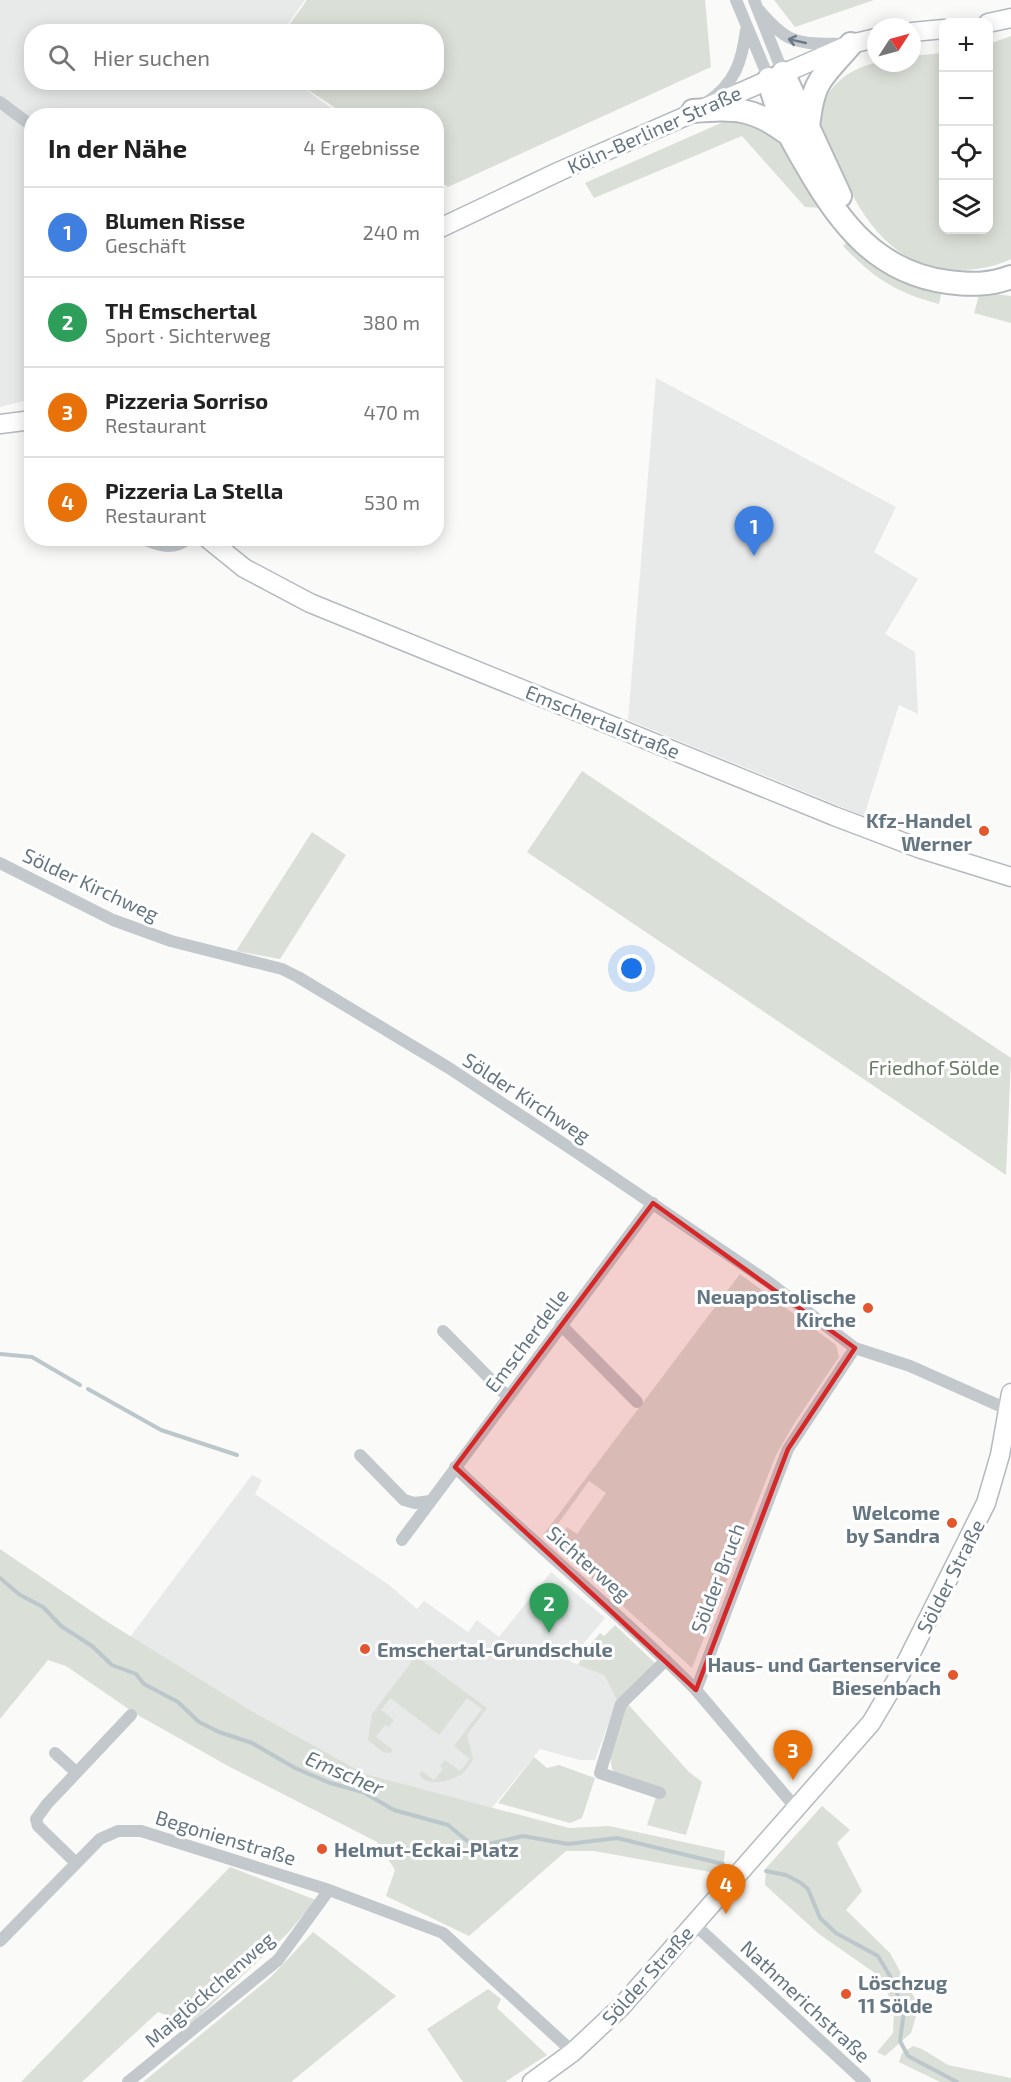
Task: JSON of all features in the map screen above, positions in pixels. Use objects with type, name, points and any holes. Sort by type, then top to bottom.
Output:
[{"type":"highway","points":[[798,131],[813,90],[851,44]]},
{"type":"highway","points":[[776,76],[798,131],[842,222],[861,243],[889,263],[935,281],[969,285],[995,283],[1011,277]]},
{"type":"highway","points":[[693,111],[729,109],[749,112],[798,131],[848,209],[883,247],[910,263],[949,274],[977,275],[1011,265]]},
{"type":"main road","points":[[993,22],[1011,18]]},
{"type":"main road","points":[[921,32],[939,30]]},
{"type":"main road","name":"Köln-Berliner Straße","points":[[444,226],[693,111],[851,44],[867,40]]},
{"type":"main road","points":[[0,424],[24,421]]},
{"type":"main road","name":"Emschertalstraße","points":[[217,546],[244,568],[310,603],[834,816],[921,849],[1011,877]]},
{"type":"main road","name":"Sölder Straße","points":[[532,2082],[573,2052],[621,2007],[856,1743],[900,1675],[986,1503],[1008,1430],[1010,1401]]},
{"type":"street","points":[[735,0],[746,30],[776,76]]},
{"type":"street","points":[[755,4],[776,76]]},
{"type":"street","points":[[755,4],[773,28],[792,41],[851,44]]},
{"type":"street","points":[[693,111],[714,98],[735,74],[742,60],[746,30]]},
{"type":"street","points":[[0,102],[24,120]]},
{"type":"street","name":"Sölder Kirchweg","points":[[0,863],[113,920],[171,941],[282,969],[298,977],[449,1068],[653,1203],[770,1283],[855,1348],[1010,1401]]},
{"type":"street","name":"Emscherdelle","points":[[402,1540],[653,1203]]},
{"type":"street","points":[[561,1324],[637,1402]]},
{"type":"street","points":[[443,1331],[508,1397]]},
{"type":"street","name":"Sölder Bruch","points":[[696,1690],[788,1449],[855,1348]]},
{"type":"street","points":[[360,1455],[404,1500],[415,1503],[430,1501]]},
{"type":"street","name":"Sichterweg","points":[[455,1467],[507,1518],[620,1616],[696,1690]]},
{"type":"street","points":[[660,1793],[600,1773],[621,1704],[666,1660]]},
{"type":"street","points":[[696,1690],[796,1808]]},
{"type":"street","points":[[75,1862],[38,1826],[36,1819],[76,1772],[131,1715]]},
{"type":"street","points":[[55,1753],[76,1772]]},
{"type":"street","name":"Begonienstraße","points":[[0,1941],[100,1839],[109,1834],[141,1831],[329,1890],[443,1933],[573,2052]]},
{"type":"street","name":"Maiglöckchenweg","points":[[129,2082],[278,1960],[329,1890]]},
{"type":"street","name":"Nathmerichstraße","points":[[693,1924],[865,2082]]},
{"type":"highlighted area","points":[[653,1203],[855,1348],[788,1449],[696,1690],[455,1467]]},
{"type":"shaded area","points":[[0,0],[305,0],[288,24],[24,24],[24,90],[306,90],[331,108],[24,108],[24,401],[0,407]]},
{"type":"shaded area","points":[[656,378],[896,507],[874,552],[918,579],[885,634],[915,652],[918,714],[899,705],[864,816],[628,720]]},
{"type":"shaded area","name":"Emschertal-Grundschule","points":[[252,1475],[262,1480],[255,1494],[389,1585],[417,1609],[424,1601],[468,1632],[477,1620],[499,1637],[551,1572],[605,1618],[569,1661],[604,1675],[617,1700],[595,1760],[580,1760],[540,1749],[491,1809],[365,1774],[250,1710],[130,1637]]},
{"type":"green space","points":[[307,0],[705,0],[711,67],[448,187],[444,184],[444,108],[336,108],[308,90],[444,90],[444,24],[290,24]]},
{"type":"green space","points":[[774,0],[874,0],[795,27]]},
{"type":"green space","points":[[1011,36],[1011,259],[992,266],[972,269],[958,270],[929,266],[905,255],[885,240],[868,220],[854,198],[819,124],[820,112],[829,92],[853,71],[867,65],[867,72],[921,72],[921,55],[939,53],[939,234],[993,234],[993,43]]},
{"type":"green space","points":[[730,119],[751,119],[781,138],[823,208],[805,207],[742,136],[594,198],[585,183]]},
{"type":"green space","points":[[851,238],[943,285],[939,304],[910,295],[876,276],[843,246]]},
{"type":"green space","points":[[980,292],[1011,296],[1011,323],[974,313]]},
{"type":"green space","name":"Friedhof Sölde","points":[[582,771],[1011,1058],[1006,1175],[527,852]]},
{"type":"green space","points":[[312,832],[346,855],[280,959],[236,951]]},
{"type":"green space","points":[[740,1274],[836,1345],[839,1357],[795,1422],[776,1455],[692,1668],[583,1570],[559,1538],[567,1527],[577,1534],[606,1493],[589,1481],[547,1539],[543,1535]]},
{"type":"green space","points":[[0,1549],[109,1623],[250,1710],[365,1774],[569,1828],[609,1826],[725,1851],[723,1867],[716,1873],[594,1851],[566,1851],[469,1936],[386,1896],[395,1870],[377,1842],[228,1766],[136,1714],[66,1666],[48,1660],[0,1719]]},
{"type":"green space","points":[[615,1625],[655,1663],[617,1700],[604,1675],[578,1665],[585,1651],[600,1633],[604,1636]]},
{"type":"green space","points":[[416,1656],[487,1708],[467,1735],[473,1759],[468,1768],[462,1774],[444,1781],[427,1781],[419,1774],[422,1771],[434,1780],[443,1769],[440,1766],[445,1760],[460,1771],[470,1759],[454,1746],[482,1709],[467,1698],[439,1735],[390,1698],[381,1710],[394,1720],[389,1727],[385,1725],[376,1737],[393,1750],[390,1753],[383,1752],[368,1740],[372,1714]]},
{"type":"green space","points":[[627,1703],[689,1772],[702,1782],[686,1835],[647,1825],[656,1797],[662,1799],[665,1790],[615,1773],[612,1767],[612,1750]]},
{"type":"green space","points":[[534,1757],[547,1768],[559,1765],[595,1778],[582,1818],[570,1823],[498,1803]]},
{"type":"green space","points":[[822,1806],[850,1830],[837,1843],[862,1891],[846,1910],[890,1953],[919,2006],[911,2033],[885,2056],[877,2052],[893,2033],[894,2011],[882,1978],[819,1934],[765,1885],[766,1868]]},
{"type":"green space","points":[[230,1867],[316,1900],[287,1934],[191,2024],[158,2012],[82,2082],[21,2082]]},
{"type":"green space","points":[[313,1932],[396,1996],[291,2082],[143,2082],[271,1977]]},
{"type":"green space","points":[[488,1989],[501,1999],[497,2008],[547,2055],[505,2082],[463,2082],[427,2029]]},
{"type":"green space","points":[[913,2046],[948,2065],[1011,2078],[1011,2082],[940,2082],[899,2062],[902,2053]]},
{"type":"waterway","name":"Emscherdelle","points":[[0,1354],[32,1357],[80,1385]]},
{"type":"waterway","name":"Emscherdelle","points":[[88,1389],[161,1430],[237,1455]]},
{"type":"waterway","name":"Emscher","points":[[0,1578],[20,1595],[43,1607],[61,1626],[92,1646],[112,1665],[136,1674],[144,1684],[178,1702],[199,1722],[219,1732],[252,1743],[295,1768],[330,1783],[363,1792],[394,1810],[448,1825],[471,1844],[480,1846],[523,1836],[568,1844],[617,1838],[723,1864]]},
{"type":"waterway","name":"Emscher","points":[[766,1871],[786,1875],[801,1883],[808,1889],[820,1918],[836,1933],[878,1956],[891,1978],[904,2011],[900,2041],[908,2056],[957,2082]]},
{"type":"place","name":"Blumen Risse","points":[[754,556]]},
{"type":"place","name":"Kfz-Handel Werner","points":[[984,831]]},
{"type":"place","name":"Neuapostolische Kirche","points":[[868,1308]]},
{"type":"place","name":"Welcome by Sandra","points":[[952,1523]]},
{"type":"place","name":"TH Emschertal","points":[[549,1633]]},
{"type":"place","name":"Emschertal-Grundschule","points":[[365,1649]]},
{"type":"place","name":"Haus- und Gartenservice Biesenbach","points":[[953,1675]]},
{"type":"place","name":"Pizzeria Sorriso","points":[[793,1780]]},
{"type":"place","name":"Helmut-Eckai-Platz","points":[[322,1849]]},
{"type":"place","name":"Pizzeria La Stella","points":[[726,1914]]},
{"type":"place","name":"Löschzug 11 Sölde","points":[[846,1994]]}]
